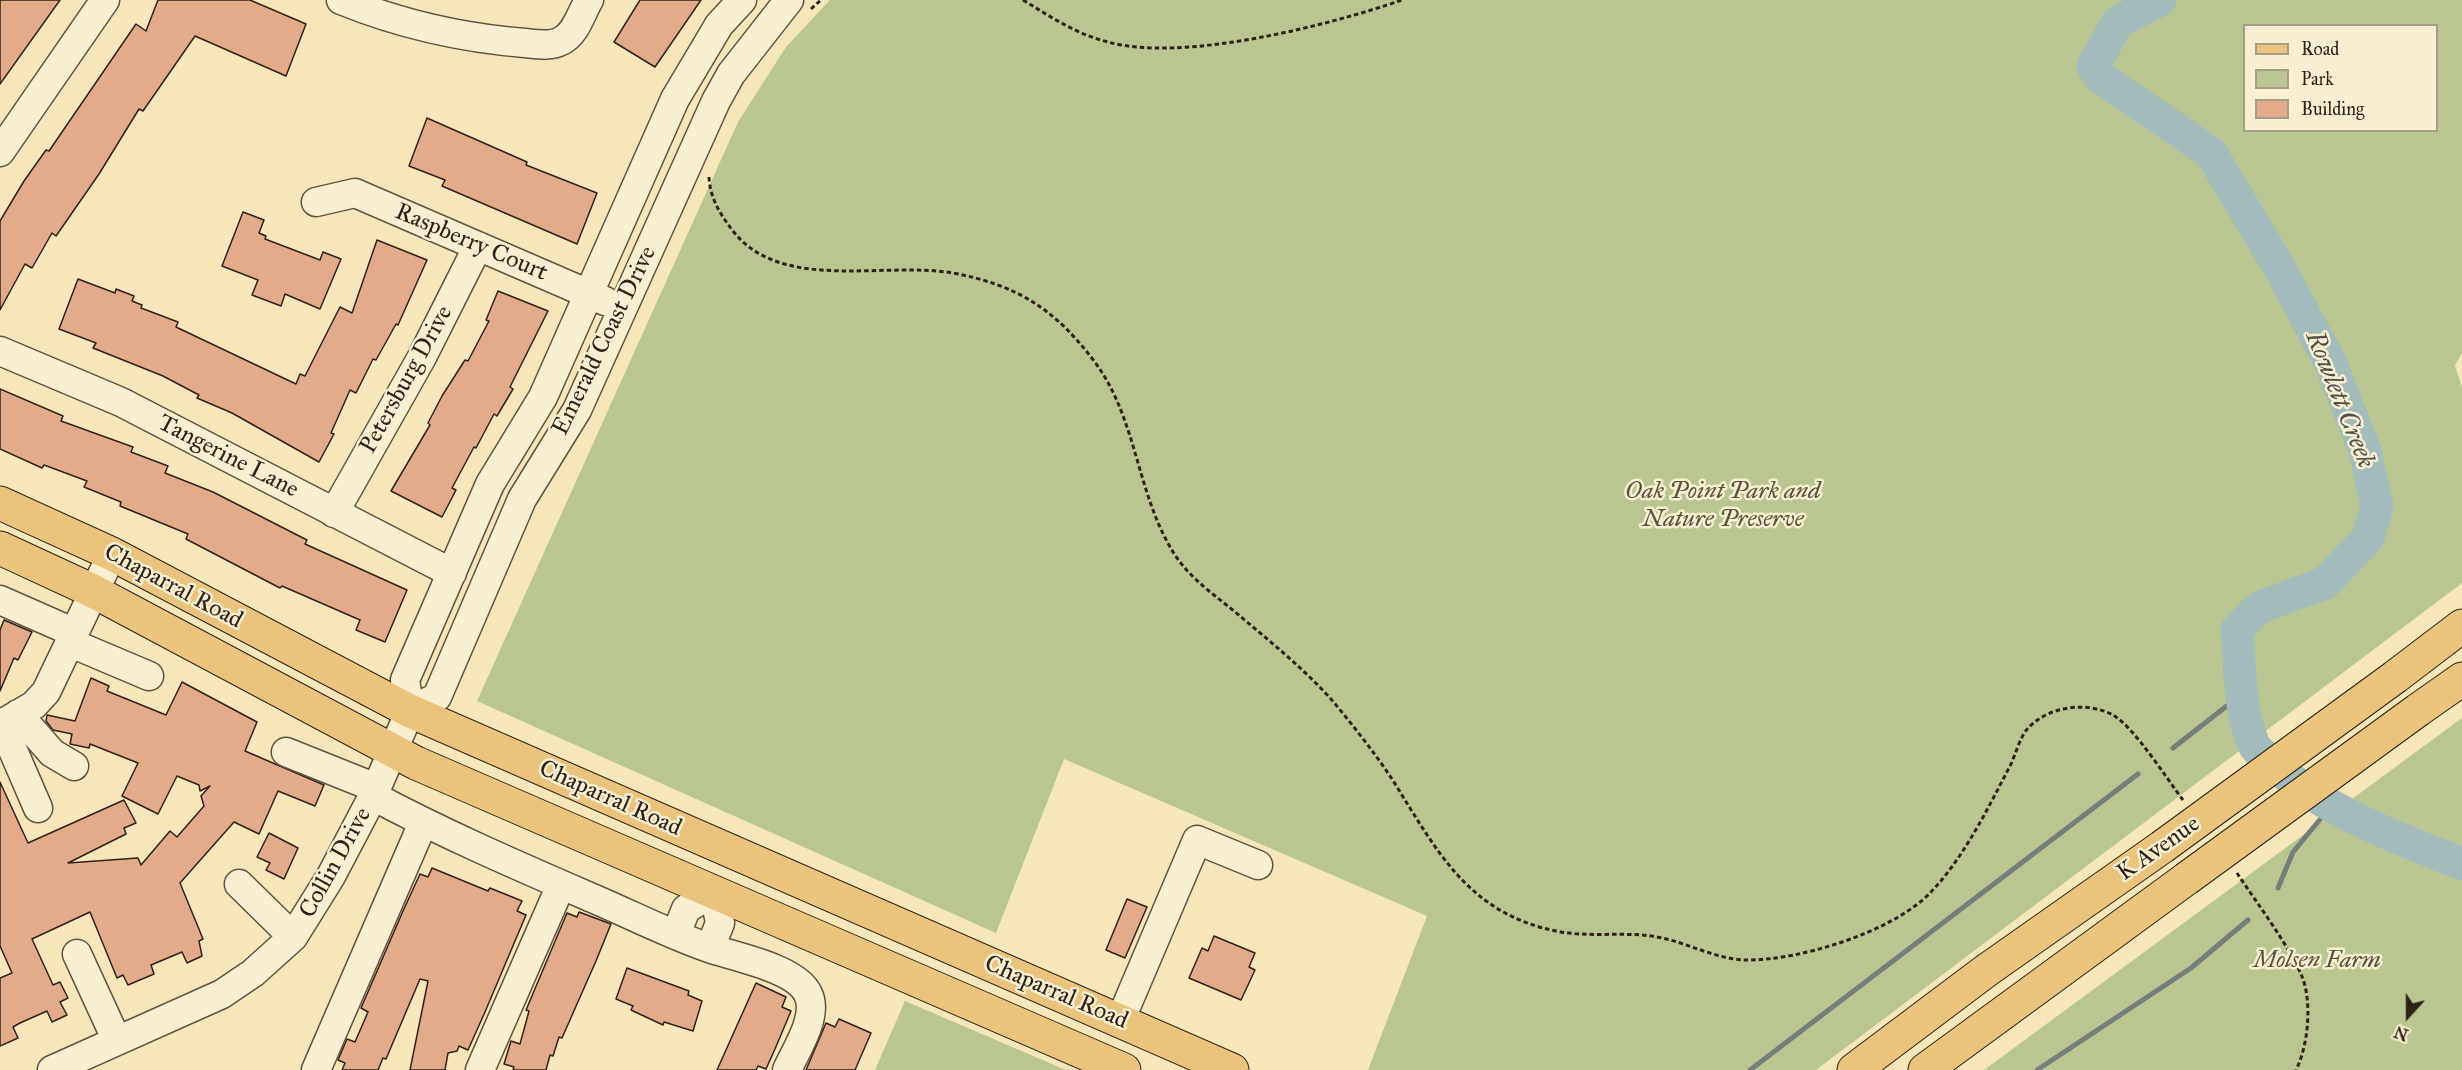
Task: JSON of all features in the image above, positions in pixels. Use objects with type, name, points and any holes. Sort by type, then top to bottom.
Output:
[{"type":"main road","name":"Chaparral Road","points":[[0,502],[112,554],[410,711],[1232,1070]]},
{"type":"main road","name":"Chaparral Road","points":[[0,548],[93,591],[392,752],[1113,1065]]},
{"type":"main road","name":"K Avenue","points":[[1854,1070],[1987,970],[2162,847],[2462,626]]},
{"type":"main road","name":"K Avenue","points":[[1925,1070],[2462,679]]},
{"type":"main road","points":[[714,892],[729,851]]},
{"type":"main road","points":[[1113,1065],[1120,1021]]},
{"type":"street","points":[[0,152],[105,0]]},
{"type":"street","points":[[341,0],[386,16],[446,32],[531,44],[552,44],[562,41],[569,35],[590,0]]},
{"type":"street","name":"Emerald Coast Drive","points":[[742,0],[719,25],[675,99],[543,397],[490,484],[405,680],[410,711],[437,697],[522,499],[577,410],[726,83],[750,47],[798,7]]},
{"type":"street","name":"Raspberry Court","points":[[316,202],[355,193],[624,309]]},
{"type":"street","name":"Petersburg Drive","points":[[334,513],[422,357],[478,246]]},
{"type":"street","name":"Tangerine Lane","points":[[0,351],[121,402],[452,573]]},
{"type":"street","points":[[6,721],[34,705],[46,692],[112,554]]},
{"type":"street","points":[[0,600],[149,676]]},
{"type":"street","points":[[392,752],[410,711]]},
{"type":"street","points":[[6,721],[74,766]]},
{"type":"street","points":[[6,721],[38,808]]},
{"type":"street","name":"Collin Drive","points":[[286,752],[374,792]]},
{"type":"street","name":"Collin Drive","points":[[59,1069],[222,994],[253,973],[293,937],[331,876],[392,752]]},
{"type":"street","points":[[374,792],[412,817],[561,885],[710,948],[800,982],[809,995],[812,1010],[787,1070]]},
{"type":"street","points":[[316,1070],[412,817]]},
{"type":"street","points":[[1120,1021],[1197,840],[1258,865]]},
{"type":"street","name":"Collin Drive","points":[[238,884],[293,937]]},
{"type":"street","points":[[480,1070],[561,885]]},
{"type":"street","points":[[676,934],[686,909],[714,892],[720,923],[710,948]]},
{"type":"street","points":[[77,954],[117,1041]]},
{"type":"path","points":[[798,7],[821,0]]},
{"type":"path","points":[[1023,0],[1070,29],[1109,43],[1153,49],[1246,40],[1402,0]]},
{"type":"path","points":[[708,168],[710,189],[718,212],[742,243],[768,259],[802,268],[950,273],[995,285],[1043,306],[1060,320],[1097,364],[1122,408],[1151,506],[1175,555],[1195,579],[1297,664],[1333,701],[1388,773],[1435,849],[1463,883],[1484,901],[1523,921],[1558,932],[1655,936],[1740,960],[1770,958],[1839,943],[1885,926],[1915,907],[1933,890],[1965,849],[2028,729],[2052,712],[2076,707],[2097,709],[2117,717],[2185,802]]},
{"type":"path","points":[[2235,870],[2303,979],[2307,1004],[2306,1033],[2296,1070]]},
{"type":"green space","name":"Oak Point Park and Nature Preserve","points":[[830,0],[2462,0],[2462,353],[2455,365],[2462,388],[2462,583],[1816,1070],[1368,1070],[1427,916],[1064,759],[996,933],[477,701],[738,122],[786,47]]},
{"type":"green space","name":"Molsen Farm","points":[[2462,718],[2462,1070],[1984,1070]]},
{"type":"green space","points":[[905,1001],[1066,1070],[875,1070]]},
{"type":"building","points":[[0,0],[60,0],[0,84]]},
{"type":"building","points":[[158,0],[250,0],[306,24],[286,76],[195,36],[143,111],[139,109],[99,174],[56,236],[52,233],[32,268],[25,264],[0,310],[0,221],[24,181],[46,150],[49,151],[136,24],[146,31]]},
{"type":"building","points":[[640,0],[701,0],[655,67],[614,42]]},
{"type":"building","points":[[427,118],[527,162],[526,165],[597,193],[577,244],[442,186],[445,180],[409,166]]},
{"type":"building","points":[[243,212],[264,220],[259,233],[266,236],[265,239],[320,260],[323,252],[341,259],[320,309],[285,294],[281,306],[252,295],[258,280],[222,266]]},
{"type":"building","points":[[377,240],[427,260],[398,325],[396,324],[376,360],[373,359],[356,393],[350,390],[331,433],[334,434],[319,462],[232,413],[197,398],[199,395],[163,376],[93,348],[96,343],[59,329],[78,279],[115,293],[116,289],[134,296],[132,301],[142,305],[141,308],[178,322],[176,327],[296,384],[300,374],[305,376],[340,307],[352,313]]},
{"type":"building","points":[[498,291],[548,311],[510,387],[513,389],[497,416],[494,414],[476,448],[474,447],[452,488],[456,490],[442,517],[391,491],[430,425],[428,423],[442,396],[465,360],[468,361],[489,321],[486,320]]},
{"type":"building","points":[[0,389],[63,416],[61,421],[133,447],[131,452],[168,466],[165,473],[213,492],[307,540],[305,544],[407,590],[385,642],[356,630],[360,620],[282,586],[280,588],[186,539],[188,534],[120,506],[121,502],[84,487],[87,481],[44,465],[42,468],[0,449]]},
{"type":"building","points":[[4,620],[32,632],[18,660],[14,658],[0,691],[0,630]]},
{"type":"building","points":[[91,678],[109,686],[107,691],[166,715],[182,682],[257,722],[245,751],[324,785],[315,806],[278,791],[259,834],[234,822],[180,883],[203,939],[199,941],[202,956],[187,963],[182,952],[151,965],[154,974],[128,985],[123,975],[117,978],[90,912],[32,939],[53,985],[60,982],[68,998],[60,1002],[67,1015],[52,1022],[47,1011],[20,1023],[13,1027],[18,1038],[0,1046],[0,978],[12,973],[0,946],[0,782],[28,843],[124,800],[136,823],[124,828],[126,834],[68,863],[138,858],[141,865],[170,831],[177,837],[204,806],[201,796],[210,786],[200,791],[199,785],[177,776],[158,814],[122,796],[138,763],[90,744],[89,748],[70,744],[72,734],[53,730],[46,721],[47,715],[75,721]]},
{"type":"building","points":[[269,833],[298,848],[284,879],[266,870],[270,863],[257,857]]},
{"type":"building","points":[[432,868],[488,891],[490,888],[522,901],[517,911],[526,915],[485,1012],[468,1050],[459,1046],[457,1051],[448,1053],[445,1070],[410,1070],[428,981],[420,979],[386,1059],[383,1058],[378,1070],[342,1070],[345,1063],[338,1060],[347,1039],[355,1042],[368,1012],[361,1008],[403,911],[420,874],[428,877]]},
{"type":"building","points":[[1127,899],[1147,907],[1125,958],[1106,950]]},
{"type":"building","points":[[579,912],[611,924],[596,961],[562,1038],[559,1037],[553,1056],[550,1055],[546,1070],[513,1070],[514,1067],[504,1064],[511,1041],[520,1044],[529,1011],[526,1010],[567,913],[577,917]]},
{"type":"building","points":[[1214,936],[1255,953],[1249,967],[1255,970],[1241,1000],[1189,978],[1202,948],[1208,951]]},
{"type":"building","points":[[627,968],[689,991],[688,995],[702,1001],[693,1031],[664,1022],[663,1025],[631,1010],[633,1006],[616,999]]},
{"type":"building","points":[[756,983],[786,997],[782,1007],[791,1011],[775,1049],[766,1069],[758,1066],[756,1070],[717,1070]]},
{"type":"building","points":[[839,1019],[871,1033],[855,1070],[806,1070],[826,1023],[835,1027]]},
{"type":"waterway","name":"Rowlett Creek","points":[[2160,0],[2118,22],[2093,66],[2101,78],[2211,153],[2279,267],[2331,364],[2365,451],[2377,506],[2368,538],[2325,583],[2258,608],[2237,630],[2243,702],[2248,730],[2256,748],[2312,794],[2385,833],[2462,864]]},
{"type":"waterway","points":[[2173,748],[2242,694]]},
{"type":"waterway","points":[[1750,1070],[2138,774]]},
{"type":"waterway","points":[[2278,888],[2293,852],[2332,805]]},
{"type":"waterway","points":[[2037,1070],[2191,968],[2248,920]]}]
